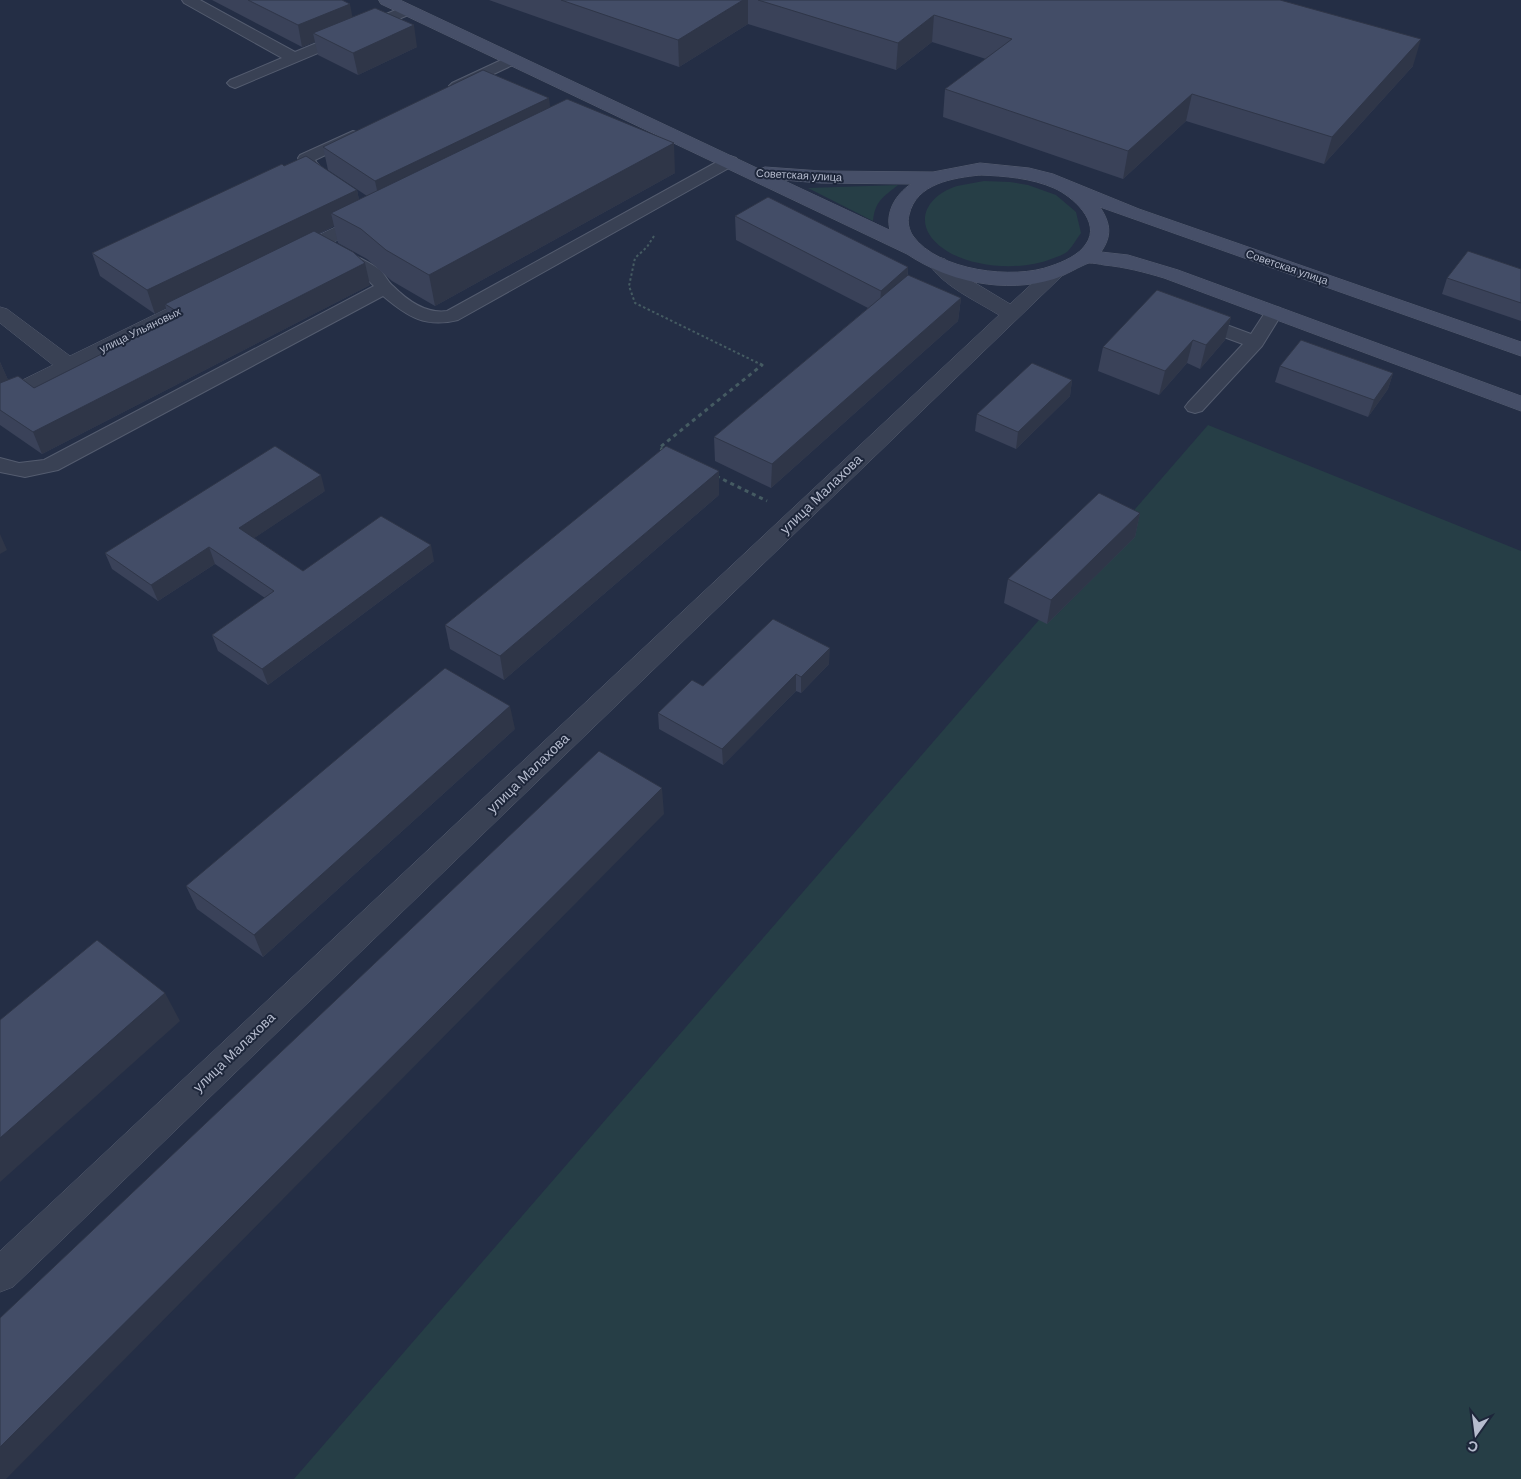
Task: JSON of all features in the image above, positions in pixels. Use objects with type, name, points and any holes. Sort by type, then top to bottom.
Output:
[{"type":"main road","points":[[387,0],[751,172]]},
{"type":"main road","name":"Советская улица","points":[[751,172],[821,177],[934,178],[960,172],[1003,170],[1021,172],[1054,181],[1132,213],[1521,349]]},
{"type":"main road","name":"Советская улица","points":[[751,172],[913,249],[938,263],[962,273],[990,278],[1028,278],[1056,272],[1086,257],[1099,238],[1100,223],[1094,209],[1074,191],[1054,181]]},
{"type":"main road","name":"Советская улица","points":[[913,249],[900,232],[898,213],[906,197],[934,178]]},
{"type":"main road","points":[[1086,257],[1128,262],[1170,274],[1521,404]]},
{"type":"street","points":[[581,113],[603,102]]},
{"type":"street","points":[[274,264],[318,242],[376,208]]},
{"type":"street","points":[[938,263],[955,279],[1011,313]]},
{"type":"street","name":"улица Малахова","points":[[0,1275],[1056,272]]},
{"type":"street","name":"улица Ульяновых","points":[[0,400],[220,290]]},
{"type":"street","points":[[0,313],[69,366]]},
{"type":"lane","points":[[189,0],[294,58]]},
{"type":"lane","points":[[235,83],[408,10]]},
{"type":"lane","points":[[440,94],[512,60]]},
{"type":"lane","points":[[338,188],[311,169],[306,158],[369,128]]},
{"type":"lane","points":[[318,242],[373,274],[382,282],[384,288],[415,313],[428,318],[440,319],[452,316],[730,161]]},
{"type":"lane","points":[[0,464],[17,470],[34,471],[51,465],[384,288]]},
{"type":"lane","points":[[1194,407],[1255,342],[1274,312]]},
{"type":"lane","points":[[1181,314],[1255,342]]},
{"type":"path","points":[[632,216],[650,229],[655,237],[635,258],[629,286],[635,303],[762,365],[659,448],[667,452]]},
{"type":"path","points":[[711,474],[798,516]]},
{"type":"shaded area","points":[[984,181],[1028,185],[1056,195],[1076,212],[1081,233],[1072,247],[1066,252],[1039,263],[996,266],[982,264],[955,255],[944,249],[934,240],[925,222],[926,213],[936,197],[945,191],[957,186]]},
{"type":"shaded area","points":[[898,185],[884,196],[878,204],[873,221],[808,188]]},
{"type":"shaded area","points":[[1208,425],[1521,551],[1521,1479],[294,1479]]},
{"type":"building","points":[[248,0],[342,0],[350,4],[298,25]]},
{"type":"building","points":[[561,0],[743,0],[678,40]]},
{"type":"building","points":[[758,0],[1280,0],[1421,39],[1332,137],[1192,94],[1128,151],[945,89],[1012,39],[934,15],[898,43]]},
{"type":"building","points":[[375,8],[414,25],[353,53],[313,33]]},
{"type":"building","points":[[483,70],[549,98],[375,181],[323,147]]},
{"type":"building","points":[[567,99],[674,143],[429,275],[386,250],[361,229],[331,213]]},
{"type":"building","points":[[306,156],[357,190],[147,290],[92,253],[282,164],[284,166]]},
{"type":"building","points":[[768,197],[908,267],[881,291],[735,216]]},
{"type":"building","points":[[314,231],[353,252],[365,263],[33,432],[0,410],[0,383],[18,376],[34,388],[181,314],[165,304]]},
{"type":"building","points":[[1468,251],[1521,269],[1521,303],[1447,278]]},
{"type":"building","points":[[908,275],[961,298],[772,464],[714,437]]},
{"type":"building","points":[[1157,290],[1231,317],[1206,345],[1193,340],[1165,371],[1103,347]]},
{"type":"building","points":[[1301,340],[1393,373],[1374,400],[1280,366]]},
{"type":"building","points":[[1032,363],[1072,380],[1018,432],[977,414]]},
{"type":"building","points":[[275,446],[321,475],[239,528],[303,571],[381,516],[431,545],[262,669],[212,635],[274,591],[209,547],[151,585],[105,553]]},
{"type":"building","points":[[666,446],[719,471],[500,656],[445,625]]},
{"type":"building","points":[[1099,493],[1140,513],[1051,600],[1008,579]]},
{"type":"building","points":[[773,619],[830,648],[801,677],[796,674],[722,749],[658,713],[692,680],[703,686]]},
{"type":"building","points":[[445,668],[510,706],[254,935],[186,886]]},
{"type":"building","points":[[599,751],[662,788],[0,1447],[0,1318]]},
{"type":"building","points":[[97,940],[165,993],[0,1138],[0,1020]]}]
